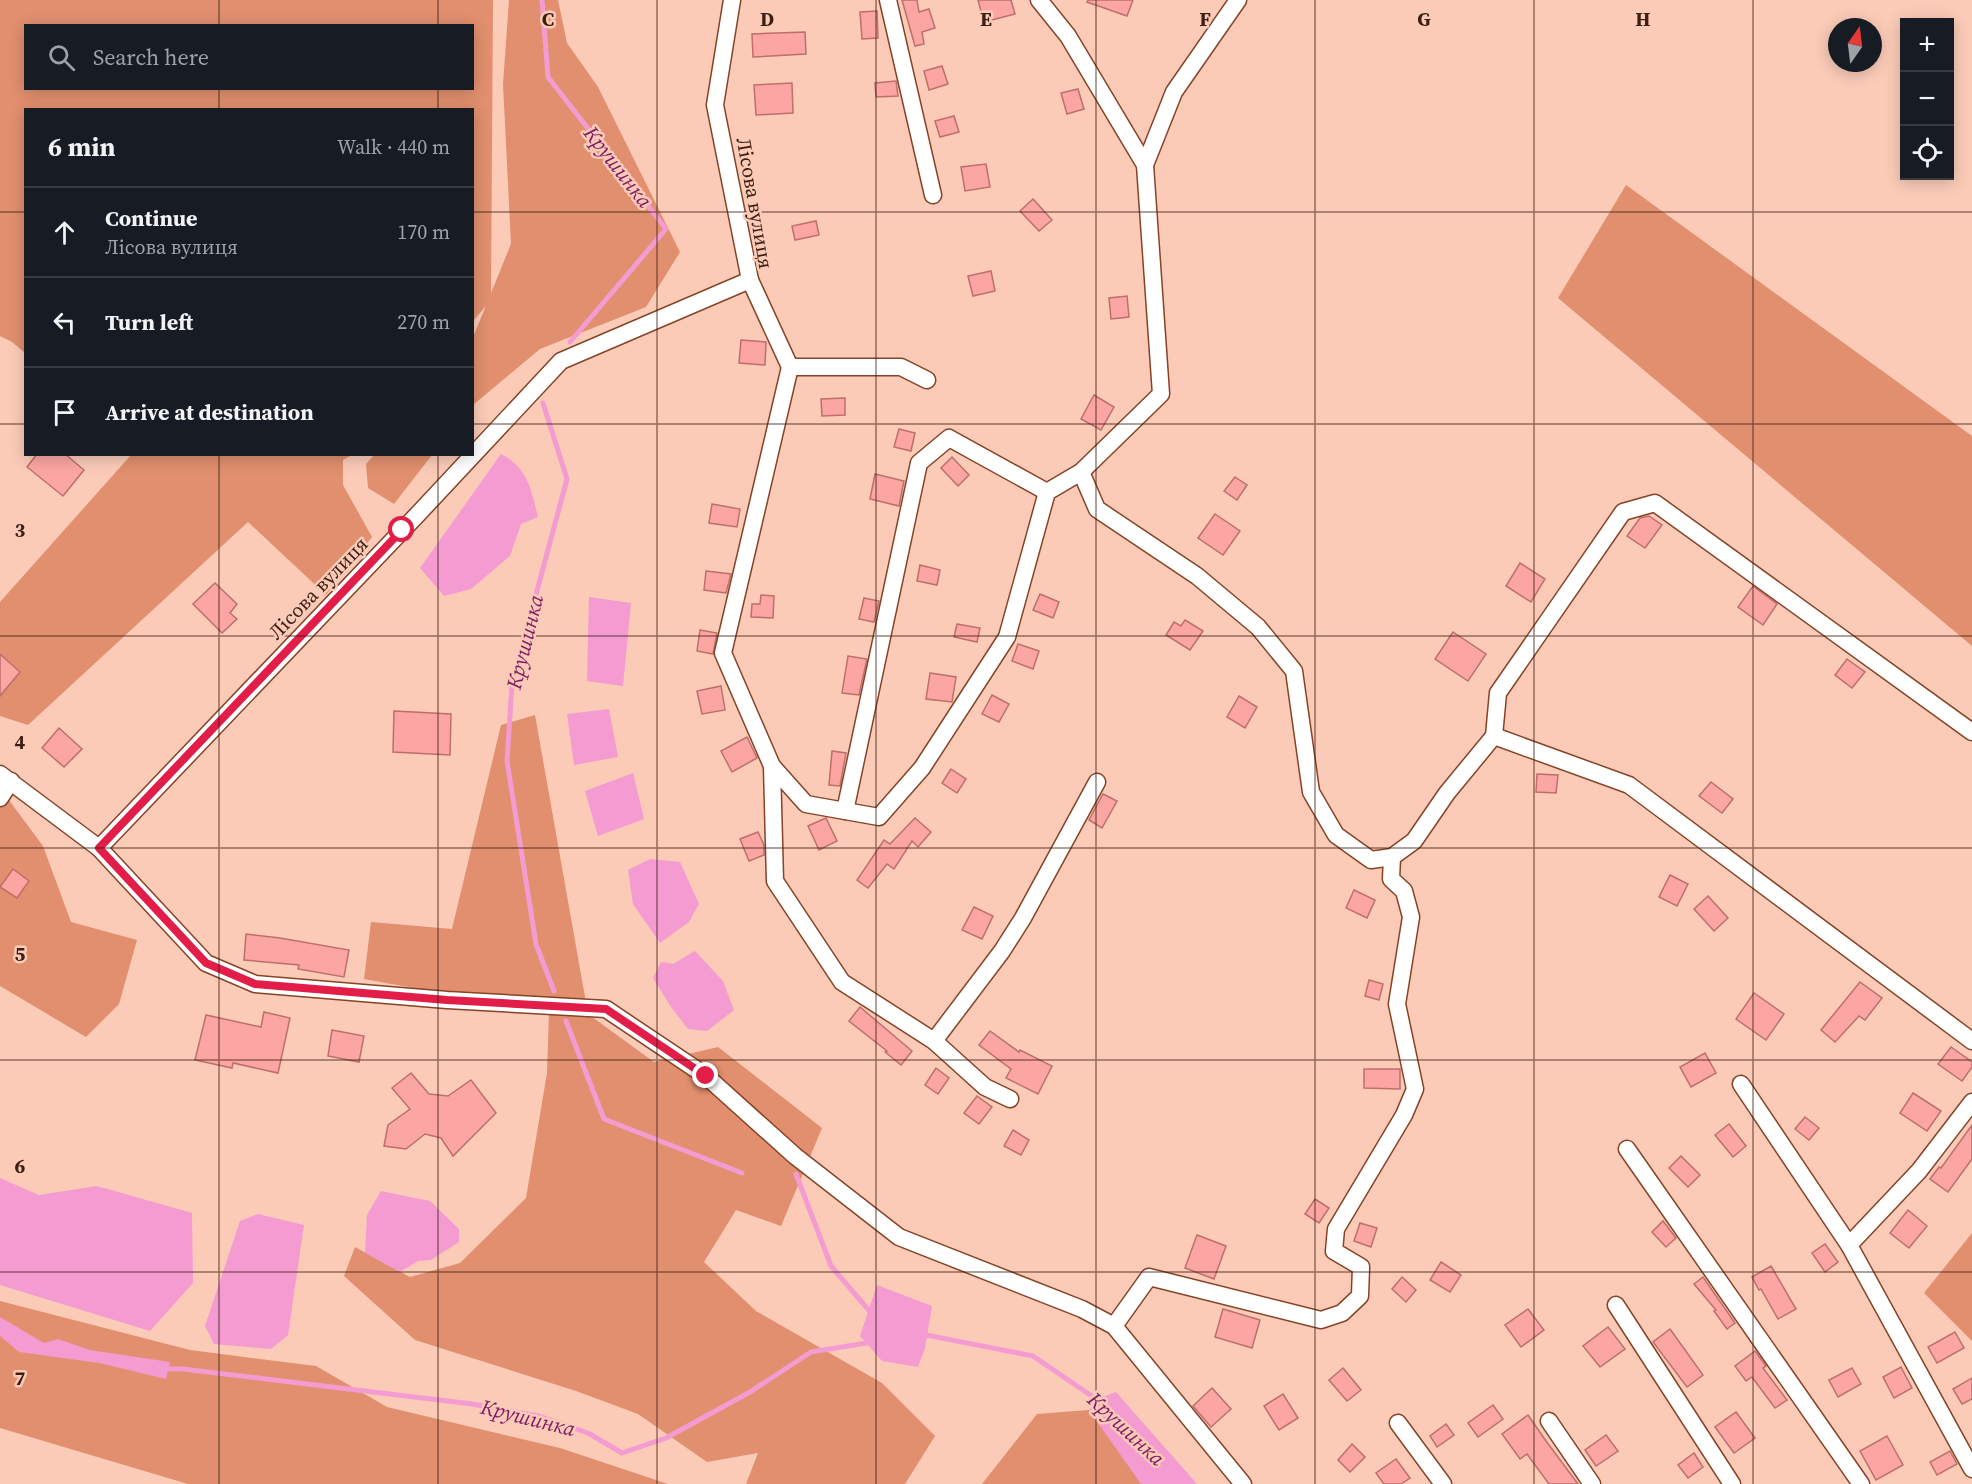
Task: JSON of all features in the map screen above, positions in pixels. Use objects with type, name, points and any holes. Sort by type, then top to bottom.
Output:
[{"type":"street","name":"Лісова вулиця","points":[[474,453],[561,361],[750,280],[715,105],[732,0]]},
{"type":"street","points":[[888,0],[933,195]]},
{"type":"street","points":[[1039,0],[1068,36],[1145,165]]},
{"type":"street","points":[[750,280],[790,367],[723,653],[772,766],[806,804],[879,817],[922,768],[1007,637],[1047,492],[1081,472],[1161,394],[1145,165],[1174,92],[1238,0]]},
{"type":"street","points":[[790,367],[901,367],[927,380]]},
{"type":"street","points":[[845,811],[919,464],[949,438],[1047,492]]},
{"type":"street","name":"Лісова вулиця","points":[[99,848],[471,456]]},
{"type":"street","points":[[1081,472],[1097,509],[1197,576],[1258,627],[1294,671],[1311,792],[1336,835],[1371,860],[1392,857],[1414,841],[1447,793],[1494,736],[1498,693],[1623,512],[1655,504],[1972,732]]},
{"type":"street","points":[[1494,736],[1629,784],[1972,1041]]},
{"type":"street","points":[[772,766],[775,880],[842,982],[934,1041],[985,1087],[1010,1100]]},
{"type":"street","points":[[0,798],[5,778],[99,848],[206,963],[255,984],[447,1000],[606,1009],[706,1076],[795,1156],[899,1237],[1083,1310],[1114,1326],[1243,1484]]},
{"type":"street","points":[[934,1041],[1002,951],[1023,918],[1097,782]]},
{"type":"street","points":[[1114,1326],[1149,1277],[1321,1320],[1342,1313],[1360,1296],[1361,1267],[1334,1251],[1336,1229],[1404,1115],[1415,1089],[1397,1004],[1411,917],[1404,891],[1391,879],[1392,857]]},
{"type":"street","points":[[1741,1084],[1849,1245],[1972,1469]]},
{"type":"street","points":[[1849,1245],[1919,1172],[1972,1102]]},
{"type":"street","points":[[1626,1149],[1861,1484]]},
{"type":"street","points":[[1616,1305],[1732,1484]]},
{"type":"street","points":[[1549,1421],[1592,1484]]},
{"type":"street","points":[[1398,1422],[1443,1484]]},
{"type":"shaded area","points":[[0,0],[493,0],[491,293],[511,244],[503,84],[509,0],[558,0],[567,43],[598,87],[680,252],[646,307],[540,349],[474,404],[474,335],[486,306],[474,320],[474,108],[24,108],[24,352],[0,336]]},
{"type":"shaded area","points":[[1626,185],[1972,436],[1972,646],[1558,298]]},
{"type":"shaded area","points":[[130,456],[350,456],[343,460],[343,485],[372,537],[326,595],[248,522],[28,725],[0,716],[0,602]]},
{"type":"shaded area","points":[[373,456],[431,456],[394,504],[368,488],[366,464]]},
{"type":"shaded area","points":[[535,715],[588,1014],[654,1062],[718,1047],[822,1128],[781,1226],[736,1210],[704,1262],[756,1311],[882,1383],[935,1436],[905,1484],[746,1484],[758,1453],[707,1462],[638,1414],[576,1391],[415,1340],[344,1276],[355,1247],[410,1277],[460,1263],[526,1198],[547,1073],[549,1013],[364,979],[371,922],[452,929],[501,725]]},
{"type":"shaded area","points":[[0,788],[43,846],[71,922],[137,940],[119,1004],[86,1037],[0,986]]},
{"type":"shaded area","points":[[1972,1233],[1972,1341],[1924,1293]]},
{"type":"shaded area","points":[[0,1301],[190,1350],[316,1366],[387,1407],[560,1448],[668,1484],[188,1484],[0,1428]]},
{"type":"shaded area","points":[[1089,1410],[1142,1484],[982,1484],[1037,1414]]},
{"type":"water","points":[[501,454],[523,473],[538,517],[521,524],[510,556],[471,589],[444,596],[420,568]]},
{"type":"water","points":[[589,597],[631,603],[623,686],[587,681]]},
{"type":"water","points":[[609,709],[618,757],[574,765],[567,714]]},
{"type":"water","points":[[633,773],[644,819],[598,836],[585,791]]},
{"type":"water","points":[[650,859],[680,862],[699,904],[689,922],[660,943],[633,904],[628,870]]},
{"type":"water","points":[[695,951],[723,981],[734,1010],[707,1031],[688,1029],[653,978],[661,962],[673,964]]},
{"type":"water","points":[[0,1178],[39,1195],[97,1186],[192,1213],[193,1283],[150,1331],[0,1285]]},
{"type":"water","points":[[381,1191],[430,1201],[459,1229],[459,1242],[431,1260],[418,1261],[400,1272],[365,1253],[367,1215]]},
{"type":"water","points":[[258,1214],[304,1225],[288,1335],[271,1349],[214,1344],[205,1326],[240,1221]]},
{"type":"water","points":[[877,1285],[932,1306],[925,1348],[918,1367],[882,1361],[860,1336]]},
{"type":"water","points":[[0,1317],[44,1343],[58,1339],[90,1350],[170,1362],[166,1379],[99,1363],[19,1352],[0,1336]]},
{"type":"water","points":[[1116,1392],[1197,1484],[1141,1484],[1089,1410],[1098,1399]]},
{"type":"building","points":[[902,0],[917,0],[919,12],[929,9],[935,28],[922,32],[924,44],[915,46]]},
{"type":"building","points":[[978,0],[1011,0],[1015,14],[984,22]]},
{"type":"building","points":[[1088,0],[1133,0],[1127,16],[1087,2]]},
{"type":"building","points":[[877,11],[878,38],[862,39],[860,12]]},
{"type":"building","points":[[805,32],[806,54],[753,57],[752,34]]},
{"type":"building","points":[[942,66],[948,84],[929,90],[924,71]]},
{"type":"building","points":[[896,81],[898,96],[876,97],[875,83]]},
{"type":"building","points":[[792,83],[793,113],[756,115],[754,85]]},
{"type":"building","points":[[1078,89],[1084,109],[1067,114],[1061,93]]},
{"type":"building","points":[[954,116],[959,132],[940,137],[935,121]]},
{"type":"building","points":[[986,164],[990,187],[965,191],[961,167]]},
{"type":"building","points":[[1033,199],[1052,220],[1039,231],[1020,211]]},
{"type":"building","points":[[816,221],[819,235],[795,240],[792,226]]},
{"type":"building","points":[[991,271],[995,291],[973,296],[968,276]]},
{"type":"building","points":[[1127,296],[1129,317],[1111,319],[1109,298]]},
{"type":"building","points":[[741,340],[766,342],[765,365],[739,363]]},
{"type":"building","points":[[1094,395],[1114,407],[1101,430],[1081,419]]},
{"type":"building","points":[[845,398],[845,415],[822,416],[821,399]]},
{"type":"building","points":[[899,429],[915,433],[911,451],[894,447]]},
{"type":"building","points":[[35,456],[67,456],[84,470],[63,496],[27,467]]},
{"type":"building","points":[[952,457],[969,475],[958,486],[941,468]]},
{"type":"building","points":[[875,474],[904,481],[899,506],[870,499]]},
{"type":"building","points":[[1235,477],[1247,485],[1237,500],[1224,491]]},
{"type":"building","points":[[712,504],[740,509],[737,527],[709,523]]},
{"type":"building","points":[[1215,514],[1240,531],[1223,555],[1198,538]]},
{"type":"building","points":[[1649,516],[1662,525],[1645,548],[1627,536],[1640,518]]},
{"type":"building","points":[[1520,563],[1545,579],[1531,602],[1506,586]]},
{"type":"building","points":[[920,565],[940,570],[937,585],[917,581]]},
{"type":"building","points":[[706,571],[731,574],[726,593],[704,590]]},
{"type":"building","points":[[215,583],[237,604],[230,613],[237,619],[222,633],[193,604]]},
{"type":"building","points":[[1753,586],[1777,604],[1763,625],[1738,607]]},
{"type":"building","points":[[1040,594],[1059,602],[1053,618],[1033,610]]},
{"type":"building","points":[[761,595],[774,596],[773,618],[751,617],[752,604],[760,604]]},
{"type":"building","points":[[864,598],[879,601],[874,622],[859,619]]},
{"type":"building","points":[[1185,620],[1203,631],[1190,650],[1166,635],[1174,622],[1181,626]]},
{"type":"building","points":[[957,624],[980,628],[977,642],[954,637]]},
{"type":"building","points":[[700,630],[717,633],[713,654],[697,651]]},
{"type":"building","points":[[1453,632],[1486,654],[1468,681],[1435,659]]},
{"type":"building","points":[[1018,644],[1039,651],[1033,669],[1012,661]]},
{"type":"building","points":[[0,654],[20,672],[0,696]]},
{"type":"building","points":[[848,656],[867,659],[859,695],[842,693]]},
{"type":"building","points":[[1847,659],[1865,672],[1852,688],[1835,675]]},
{"type":"building","points":[[930,673],[956,677],[952,702],[926,699]]},
{"type":"building","points":[[721,686],[725,710],[702,714],[697,691]]},
{"type":"building","points":[[992,695],[1009,704],[999,722],[982,714]]},
{"type":"building","points":[[1239,696],[1257,707],[1245,728],[1227,717]]},
{"type":"building","points":[[394,711],[451,714],[450,755],[393,752]]},
{"type":"building","points":[[59,728],[82,749],[64,767],[42,748]]},
{"type":"building","points":[[747,737],[757,758],[732,772],[721,751]]},
{"type":"building","points":[[832,751],[846,753],[840,786],[829,785]]},
{"type":"building","points":[[951,769],[966,779],[957,793],[942,783]]},
{"type":"building","points":[[1537,774],[1558,775],[1556,793],[1536,792]]},
{"type":"building","points":[[1711,782],[1733,799],[1722,813],[1699,796]]},
{"type":"building","points":[[1103,794],[1117,801],[1102,828],[1089,820]]},
{"type":"building","points":[[826,818],[837,841],[819,850],[808,826]]},
{"type":"building","points":[[915,818],[931,832],[918,847],[912,841],[894,869],[887,864],[868,888],[857,880],[884,840],[890,844]]},
{"type":"building","points":[[758,832],[764,845],[764,855],[749,861],[740,839]]},
{"type":"building","points":[[13,869],[29,881],[17,898],[0,887]]},
{"type":"building","points":[[1670,875],[1688,884],[1677,906],[1659,897]]},
{"type":"building","points":[[1354,890],[1375,900],[1367,918],[1346,908]]},
{"type":"building","points":[[1708,896],[1728,918],[1714,931],[1694,909]]},
{"type":"building","points":[[974,907],[993,916],[982,939],[962,930]]},
{"type":"building","points":[[246,934],[349,950],[344,977],[298,969],[299,965],[244,960]]},
{"type":"building","points":[[1369,980],[1383,984],[1379,1000],[1365,996]]},
{"type":"building","points":[[1860,982],[1882,998],[1865,1020],[1859,1016],[1835,1042],[1821,1030]]},
{"type":"building","points":[[1754,993],[1784,1014],[1766,1040],[1736,1019]]},
{"type":"building","points":[[860,1007],[912,1051],[901,1065],[849,1021]]},
{"type":"building","points":[[264,1012],[290,1018],[278,1073],[233,1063],[232,1068],[195,1060],[206,1015],[261,1027]]},
{"type":"building","points":[[332,1030],[364,1036],[359,1062],[328,1056]]},
{"type":"building","points":[[990,1031],[1019,1052],[1020,1050],[1052,1066],[1038,1094],[1006,1078],[1011,1069],[979,1045]]},
{"type":"building","points":[[1951,1047],[1972,1062],[1972,1067],[1962,1081],[1938,1064]]},
{"type":"building","points":[[1705,1053],[1716,1073],[1691,1087],[1680,1067]]},
{"type":"building","points":[[936,1068],[949,1078],[938,1094],[925,1085]]},
{"type":"building","points":[[1364,1069],[1400,1069],[1400,1089],[1364,1088]]},
{"type":"building","points":[[411,1073],[429,1094],[448,1096],[471,1080],[496,1113],[453,1156],[441,1138],[425,1134],[406,1149],[384,1146],[388,1125],[410,1109],[392,1088]]},
{"type":"building","points":[[1913,1093],[1941,1111],[1927,1131],[1900,1113]]},
{"type":"building","points":[[977,1096],[992,1107],[979,1124],[964,1113]]},
{"type":"building","points":[[1805,1117],[1819,1128],[1809,1140],[1795,1129]]},
{"type":"building","points":[[1729,1124],[1746,1146],[1733,1157],[1715,1135]]},
{"type":"building","points":[[1972,1125],[1972,1159],[1948,1192],[1930,1179],[1939,1167],[1941,1168]]},
{"type":"building","points":[[1013,1130],[1029,1140],[1021,1155],[1004,1146]]},
{"type":"building","points":[[1681,1156],[1700,1175],[1688,1187],[1669,1168]]},
{"type":"building","points":[[1315,1199],[1329,1208],[1319,1223],[1305,1214]]},
{"type":"building","points":[[1908,1210],[1927,1226],[1909,1248],[1890,1233]]},
{"type":"building","points":[[1663,1221],[1676,1238],[1666,1247],[1652,1232]]},
{"type":"building","points":[[1360,1223],[1377,1228],[1371,1247],[1354,1241]]},
{"type":"building","points":[[1197,1235],[1226,1246],[1214,1279],[1185,1268]]},
{"type":"building","points":[[1825,1244],[1838,1262],[1825,1272],[1812,1253]]},
{"type":"building","points":[[1441,1262],[1461,1275],[1450,1292],[1430,1280]]},
{"type":"building","points":[[1771,1266],[1796,1309],[1778,1319],[1752,1277]]},
{"type":"building","points":[[1402,1277],[1416,1290],[1406,1302],[1392,1289]]},
{"type":"building","points":[[1703,1277],[1735,1323],[1727,1329],[1714,1311],[1716,1310],[1694,1284]]},
{"type":"building","points":[[1223,1309],[1260,1320],[1252,1348],[1215,1337]]},
{"type":"building","points":[[1528,1309],[1544,1330],[1521,1347],[1505,1325]]},
{"type":"building","points":[[1608,1327],[1625,1349],[1600,1367],[1583,1346]]},
{"type":"building","points":[[1670,1329],[1703,1375],[1687,1387],[1653,1342]]},
{"type":"building","points":[[1955,1332],[1964,1348],[1937,1363],[1928,1347]]},
{"type":"building","points":[[1755,1351],[1766,1366],[1763,1368],[1787,1400],[1775,1408],[1752,1377],[1746,1381],[1735,1366]]},
{"type":"building","points":[[1901,1367],[1912,1388],[1894,1398],[1883,1377]]},
{"type":"building","points":[[1343,1368],[1361,1390],[1347,1401],[1329,1380]]},
{"type":"building","points":[[1852,1368],[1861,1384],[1838,1397],[1829,1380]]},
{"type":"building","points":[[1972,1378],[1972,1399],[1962,1404],[1953,1389]]},
{"type":"building","points":[[1212,1388],[1231,1409],[1211,1427],[1193,1406]]},
{"type":"building","points":[[1283,1394],[1298,1418],[1279,1430],[1264,1406]]},
{"type":"building","points":[[1493,1405],[1503,1419],[1478,1437],[1468,1423]]},
{"type":"building","points":[[1736,1412],[1755,1438],[1734,1453],[1715,1427]]},
{"type":"building","points":[[1528,1415],[1578,1484],[1549,1484],[1527,1454],[1520,1459],[1502,1434]]},
{"type":"building","points":[[1446,1424],[1454,1435],[1437,1447],[1430,1436]]},
{"type":"building","points":[[1606,1435],[1618,1451],[1596,1466],[1585,1450]]},
{"type":"building","points":[[1887,1436],[1903,1465],[1876,1480],[1860,1451]]},
{"type":"building","points":[[1352,1444],[1365,1457],[1350,1472],[1338,1460]]},
{"type":"building","points":[[1950,1451],[1957,1464],[1937,1475],[1930,1462]]},
{"type":"building","points":[[1694,1453],[1703,1467],[1688,1478],[1678,1465]]},
{"type":"building","points":[[1396,1459],[1410,1478],[1401,1484],[1384,1484],[1376,1473]]},
{"type":"waterway","name":"Крушинка","points":[[542,0],[548,77],[666,229],[570,342]]},
{"type":"waterway","name":"Крушинка","points":[[543,403],[567,479],[512,684],[507,761],[536,944],[554,991]]},
{"type":"waterway","name":"Крушинка","points":[[566,1021],[604,1119],[742,1173]]},
{"type":"waterway","name":"Крушинка","points":[[796,1174],[831,1266],[873,1315]]},
{"type":"waterway","name":"Крушинка","points":[[921,1334],[1033,1356],[1102,1403]]},
{"type":"waterway","name":"Крушинка","points":[[162,1369],[183,1369],[472,1404],[539,1416],[588,1433],[622,1453],[666,1438],[750,1392],[811,1352],[873,1342]]},
{"type":"route","points":[[402,530],[99,848],[206,963],[255,984],[447,1000],[606,1009],[706,1076]]}]
